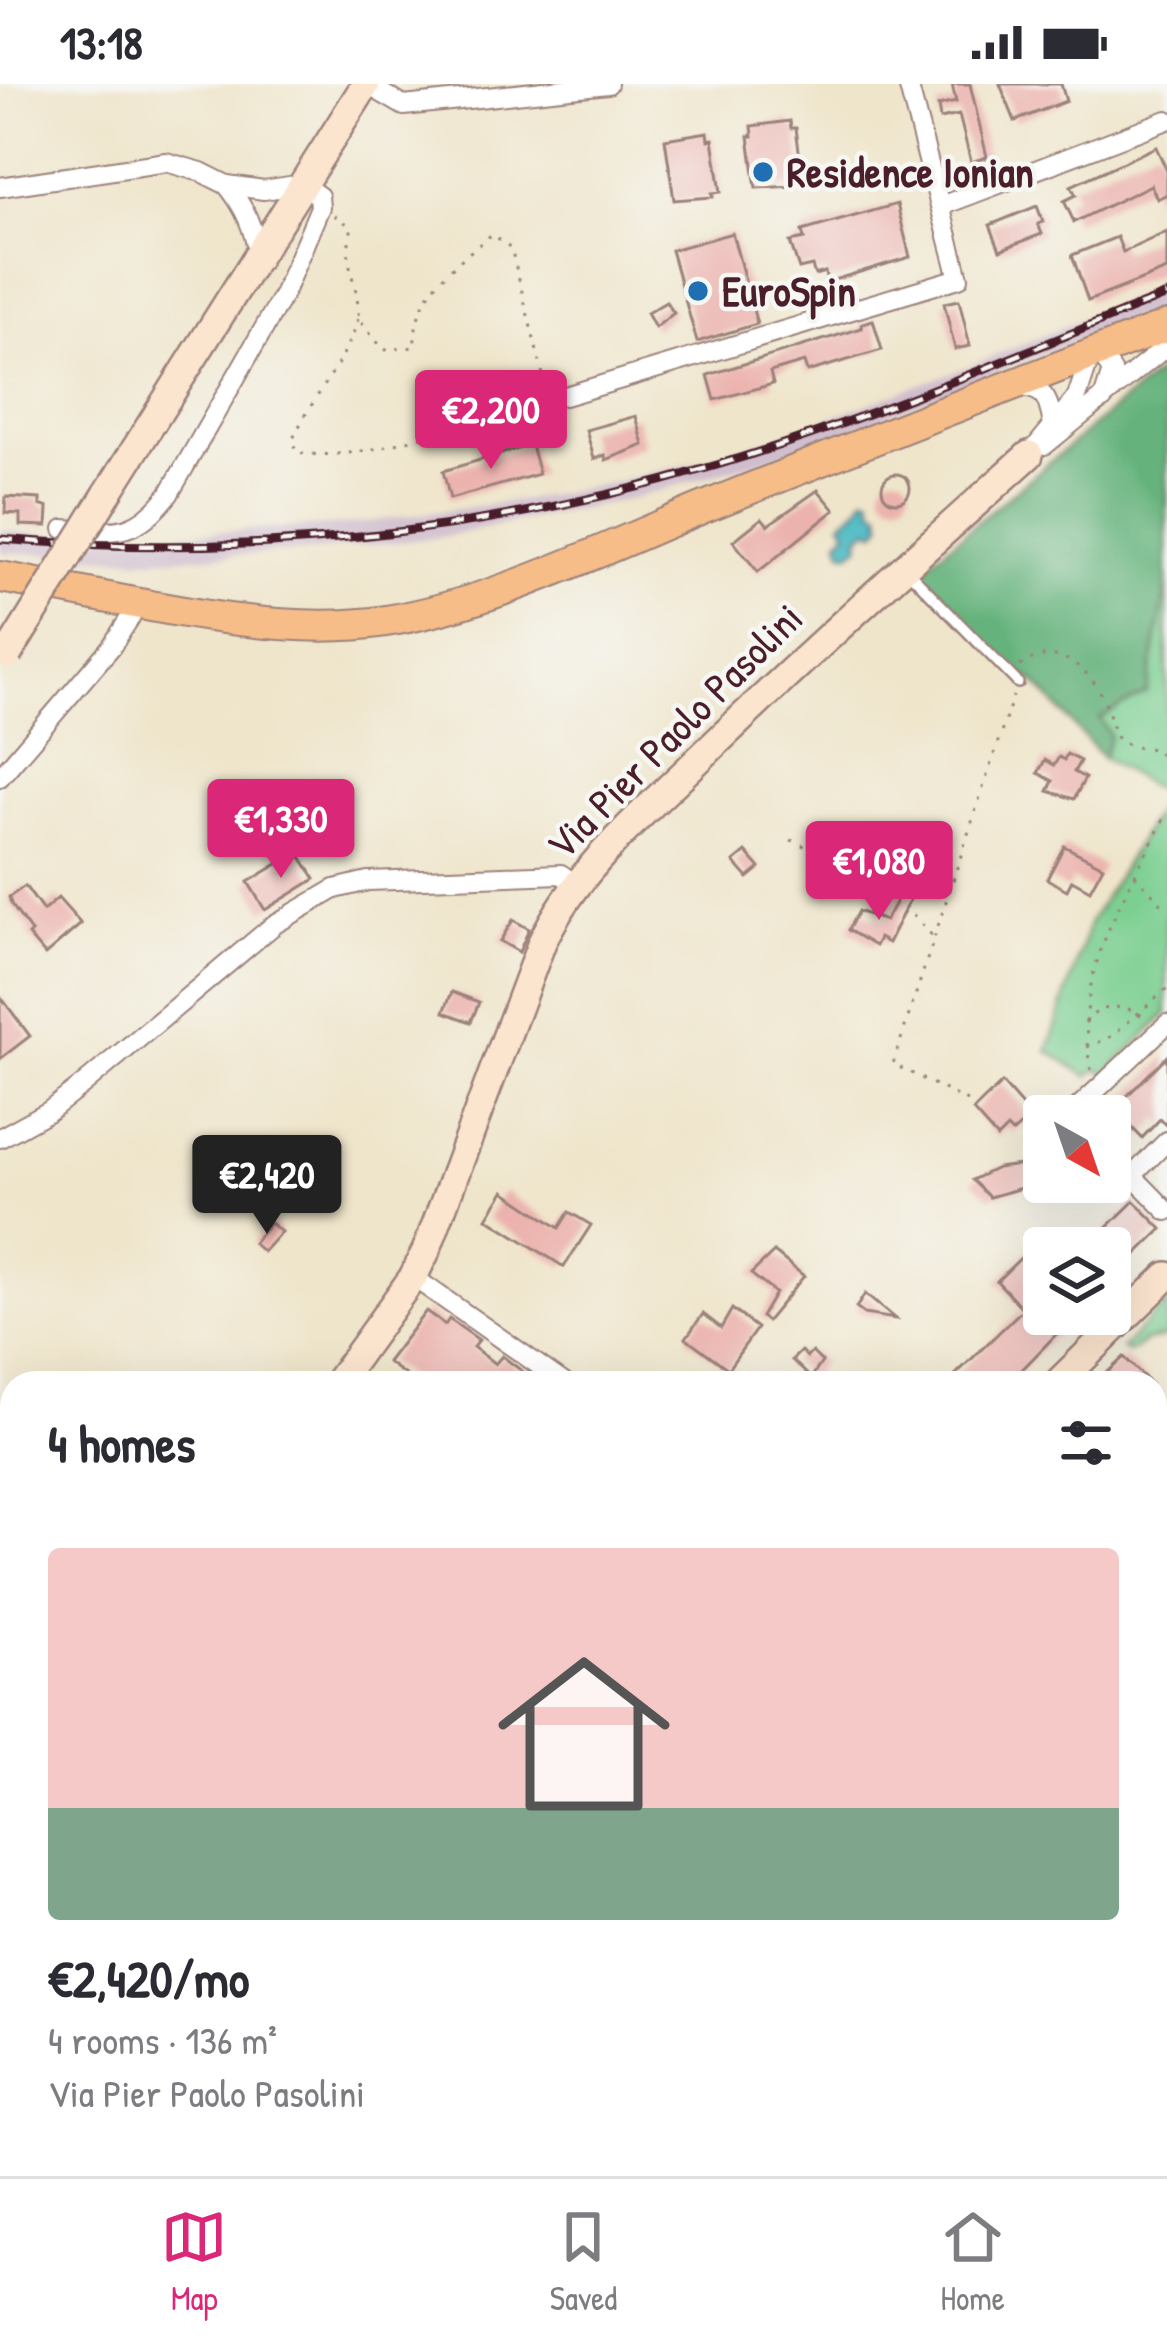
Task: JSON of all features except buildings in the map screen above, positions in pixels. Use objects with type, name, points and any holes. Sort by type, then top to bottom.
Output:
[{"type":"main road","points":[[0,577],[233,619],[312,625],[386,622],[568,564],[1167,326]]},
{"type":"street","points":[[4,661],[366,84],[404,106],[608,84]]},
{"type":"street","points":[[568,395],[959,278],[908,84]]},
{"type":"street","points":[[941,206],[1167,119]]},
{"type":"street","points":[[0,187],[166,162],[227,185],[265,190],[302,184],[320,196],[320,207],[283,295],[155,513],[120,531],[64,529]]},
{"type":"street","points":[[227,185],[249,218],[258,256]]},
{"type":"street","name":"Via Pier Paolo Pasolini","points":[[1029,455],[1065,433],[1167,346]]},
{"type":"street","points":[[1091,355],[1105,361],[1112,371],[1103,399]]},
{"type":"street","name":"Via Pier Paolo Pasolini","points":[[346,1371],[413,1277],[542,942],[576,885],[725,734],[1029,455],[1077,397],[1091,355]]},
{"type":"street","points":[[1015,387],[1039,389],[1048,397],[1053,425]]},
{"type":"street","points":[[0,777],[111,647],[141,601]]},
{"type":"street","points":[[0,1138],[67,1097],[275,924],[335,889],[351,884],[561,874],[576,885]]},
{"type":"street","points":[[1093,1095],[1163,1028]]},
{"type":"street","points":[[1167,1142],[1132,1176],[1167,1211]]},
{"type":"street","points":[[1070,1371],[1167,1276]]},
{"type":"street","points":[[413,1277],[547,1371]]},
{"type":"lane","points":[[904,567],[1018,683]]},
{"type":"path","points":[[320,207],[352,227],[346,261],[359,299],[358,319],[346,353],[300,423],[292,441],[297,453],[345,456],[490,416],[515,414],[568,395]]},
{"type":"path","points":[[358,319],[384,350],[415,347],[414,326],[443,272],[493,234],[512,248],[544,379],[568,395]]},
{"type":"path","points":[[1005,668],[1052,654],[1070,659],[1105,700],[1118,740],[1156,749],[1167,762]]},
{"type":"path","points":[[967,1101],[893,1064],[1018,683]]},
{"type":"path","points":[[1102,1086],[1091,1070],[1085,1024],[1096,962],[1134,873],[1167,812]]},
{"type":"path","points":[[791,840],[898,901],[933,938]]},
{"type":"path","points":[[1134,873],[1167,908]]},
{"type":"path","points":[[1087,1047],[1109,1038],[1167,989]]},
{"type":"path","points":[[1085,1024],[1094,1012],[1111,1007],[1139,1013],[1163,1028]]},
{"type":"shaded area","points":[[1167,284],[1167,305],[803,448],[631,499],[442,537],[314,551],[146,559],[0,552],[0,531],[94,538],[345,525],[543,497],[623,480],[699,462],[794,431],[972,365]]},
{"type":"green space","points":[[1167,365],[1167,583],[1147,692],[1100,718],[1110,736],[1103,758],[1033,680],[1018,674],[918,571]]},
{"type":"green space","points":[[1167,583],[1167,1014],[1106,1074],[1097,1069],[1088,1076],[1048,1051],[1090,922],[1166,795],[1103,758],[1110,736],[1100,718],[1147,691]]},
{"type":"green space","points":[[1167,1302],[1167,1337],[1145,1341],[1128,1353],[1122,1348]]},
{"type":"water","points":[[865,497],[872,498],[873,507],[881,512],[882,525],[875,532],[869,528],[850,553],[843,551],[839,540],[848,531],[842,522]]},
{"type":"railway","points":[[0,539],[181,546],[272,543],[362,536],[541,509],[774,447],[1167,295]]},
{"type":"place","name":"Residence Ionian","points":[[763,172]]},
{"type":"place","name":"EuroSpin","points":[[698,291]]}]
